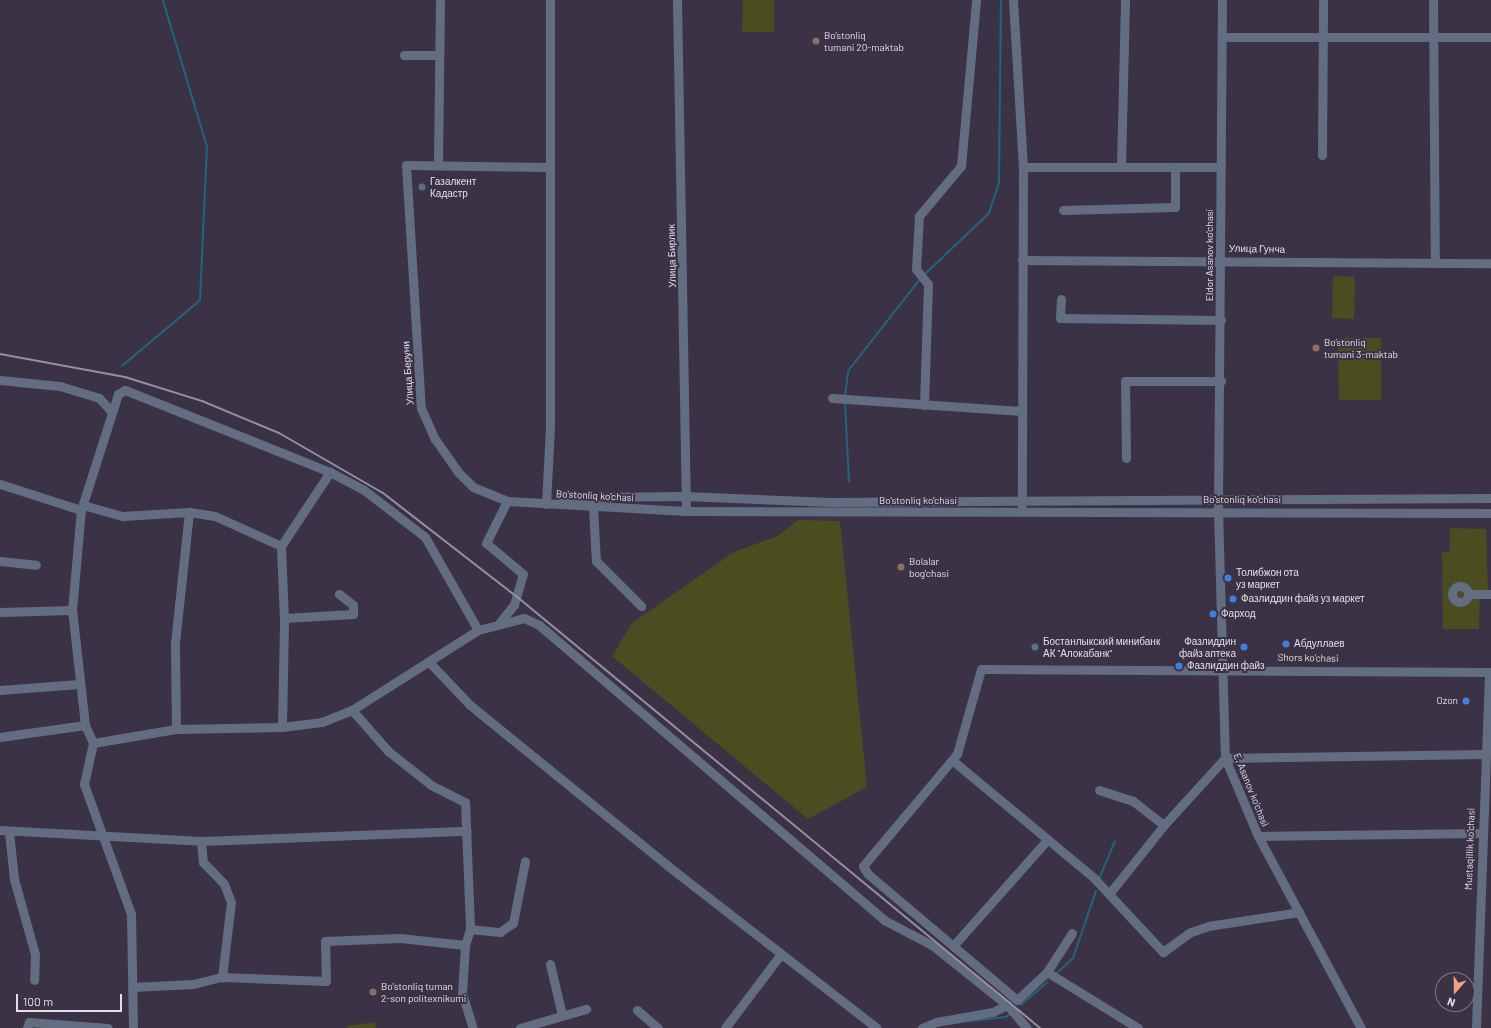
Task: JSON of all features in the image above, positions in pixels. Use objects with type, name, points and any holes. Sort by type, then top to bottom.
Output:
[{"type":"street","points":[[440,0],[438,164],[548,167]]},
{"type":"street","points":[[546,504],[550,428],[548,167],[550,0]]},
{"type":"street","name":"Улица Бирлик","points":[[677,0],[686,511]]},
{"type":"street","points":[[924,405],[928,284],[916,268],[919,216],[962,166],[976,0]]},
{"type":"street","points":[[1014,0],[1023,168],[1021,410],[1022,512]]},
{"type":"street","points":[[1121,166],[1125,0]]},
{"type":"street","name":"Eldor Asanov ko'chasi","points":[[1218,510],[1221,382],[1220,259],[1222,0]]},
{"type":"street","points":[[1322,155],[1323,0]]},
{"type":"street","points":[[1433,0],[1435,262]]},
{"type":"street","points":[[1222,37],[1491,37]]},
{"type":"street","points":[[404,55],[439,55]]},
{"type":"street","name":"Улица Беруни","points":[[438,164],[406,165],[421,408],[435,439],[457,471],[473,487],[507,501],[546,504]]},
{"type":"street","points":[[1023,168],[1121,166],[1221,167]]},
{"type":"street","points":[[1063,210],[1175,208],[1175,167]]},
{"type":"street","name":"Улица Гунча","points":[[1022,260],[1220,259],[1491,263]]},
{"type":"street","points":[[1061,298],[1060,318],[1220,320]]},
{"type":"street","points":[[0,380],[60,386],[99,398],[111,411]]},
{"type":"street","points":[[1126,458],[1125,381],[1221,382]]},
{"type":"street","points":[[133,1028],[130,914],[106,838],[83,777],[93,743],[85,725],[79,684],[72,610],[82,508],[111,411],[118,394],[125,390],[330,472],[364,490],[425,537],[478,630]]},
{"type":"street","points":[[835,399],[1021,410]]},
{"type":"street","points":[[282,727],[284,618],[281,546],[330,472]]},
{"type":"street","points":[[0,484],[82,508],[122,516],[189,512],[215,516],[281,546]]},
{"type":"street","name":"Bo'stonliq ko'chasi","points":[[546,504],[592,497],[685,496],[830,502],[1218,501],[1491,498]]},
{"type":"street","points":[[500,622],[514,605],[523,574],[486,543],[507,501]]},
{"type":"street","name":"Bo'stonliq ko'chasi","points":[[546,504],[593,508],[686,511],[1022,512],[1218,510],[1491,513]]},
{"type":"street","points":[[593,508],[596,561],[641,606]]},
{"type":"street","name":"E. Asanov ko'chasi","points":[[1218,510],[1221,668],[1225,758],[1258,836],[1362,1028]]},
{"type":"street","points":[[176,729],[175,643],[189,512]]},
{"type":"street","points":[[0,561],[36,565]]},
{"type":"street","points":[[284,618],[353,614],[353,605],[339,594]]},
{"type":"street","points":[[1468,594],[1491,594]]},
{"type":"street","points":[[0,612],[72,610]]},
{"type":"street","points":[[93,743],[176,729],[282,727],[322,722],[352,710],[430,663],[478,630],[500,622],[524,618],[539,625],[884,920],[932,945],[1007,1005],[1027,1028]]},
{"type":"street","points":[[430,663],[470,705],[781,954],[877,1028]]},
{"type":"street","name":"Shors ko'chasi","points":[[952,760],[957,754],[981,669],[1221,668],[1490,672]]},
{"type":"street","name":"Mustaqillik ko'chasi","points":[[1476,1028],[1484,754],[1490,672]]},
{"type":"street","points":[[0,690],[79,684]]},
{"type":"street","points":[[352,710],[388,751],[431,785],[466,802],[470,929],[465,945],[462,994],[473,1028]]},
{"type":"street","points":[[0,737],[85,725]]},
{"type":"street","points":[[1109,894],[1164,825],[1225,758],[1484,754]]},
{"type":"street","points":[[1072,933],[1047,972],[1017,1000],[868,874],[863,866],[952,760],[1046,840],[1093,877],[1164,952],[1191,932],[1208,926],[1299,912]]},
{"type":"street","points":[[1099,790],[1133,801],[1164,825]]},
{"type":"street","points":[[34,980],[34,954],[14,879],[5,831],[106,838],[201,841],[467,831]]},
{"type":"street","points":[[1258,836],[1481,833]]},
{"type":"street","points":[[953,946],[1046,840]]},
{"type":"street","points":[[201,841],[203,862],[224,884],[231,902],[222,977]]},
{"type":"street","points":[[470,929],[500,932],[513,923],[526,861]]},
{"type":"street","points":[[132,987],[193,984],[222,977],[326,982],[325,941],[400,938],[465,945]]},
{"type":"street","points":[[725,1028],[781,954]]},
{"type":"street","points":[[550,964],[562,1015]]},
{"type":"street","points":[[1047,972],[1138,1028]]},
{"type":"street","points":[[922,1028],[993,1012],[1007,1005]]},
{"type":"street","points":[[520,1028],[586,1009]]},
{"type":"street","points":[[637,1010],[658,1028]]},
{"type":"street","points":[[26,1028],[29,1022],[108,1028]]},
{"type":"shaded area","points":[[743,0],[774,0],[774,32],[742,32]]},
{"type":"shaded area","points":[[1333,276],[1355,277],[1354,319],[1332,318]]},
{"type":"shaded area","points":[[1338,338],[1381,338],[1381,400],[1339,400]]},
{"type":"shaded area","points":[[798,520],[840,521],[867,787],[808,819],[612,656],[632,623],[734,552],[778,536]]},
{"type":"shaded area","points":[[1450,528],[1486,529],[1488,591],[1480,592],[1479,629],[1443,629],[1442,552],[1450,551]]},
{"type":"shaded area","points":[[375,1022],[376,1028],[348,1028],[347,1026]]},
{"type":"waterway","points":[[122,366],[200,300],[207,147],[163,0]]},
{"type":"waterway","points":[[924,275],[989,213],[999,183],[1001,0]]},
{"type":"waterway","points":[[845,397],[848,371],[921,278]]},
{"type":"waterway","points":[[845,401],[849,482]]},
{"type":"waterway","points":[[1099,879],[1115,841]]},
{"type":"waterway","points":[[1057,973],[1073,958],[1096,891]]},
{"type":"waterway","points":[[1021,1005],[1047,982]]},
{"type":"waterway","points":[[953,1023],[1006,1017],[1011,1013]]},
{"type":"railway","points":[[0,354],[125,377],[202,401],[279,433],[383,493],[516,596],[1040,1028]]},
{"type":"place","name":"Bo’stonliq tumani 20-maktab","points":[[816,41]]},
{"type":"place","name":"Газалкент Кадастр","points":[[422,187]]},
{"type":"place","name":"Bo’stonliq tumani 3-maktab","points":[[1316,348]]},
{"type":"place","name":"Bolalar bog'chasi","points":[[901,567]]},
{"type":"place","name":"Толибжон ота уз маркет","points":[[1228,578]]},
{"type":"place","name":"Фазлиддин файз уз маркет","points":[[1233,599]]},
{"type":"place","name":"Фарход","points":[[1213,614]]},
{"type":"place","name":"Абдуллаев","points":[[1286,644]]},
{"type":"place","name":"Бостанлыкский минибанк АК \"Алокабанк\"","points":[[1035,647]]},
{"type":"place","name":"Фазлиддин файз аптека","points":[[1244,647]]},
{"type":"place","name":"Фазлиддин файз","points":[[1179,666]]},
{"type":"place","name":"Ozon","points":[[1466,701]]},
{"type":"place","name":"Bo'stonliq tuman 2-son politexnikumi","points":[[373,992]]}]
